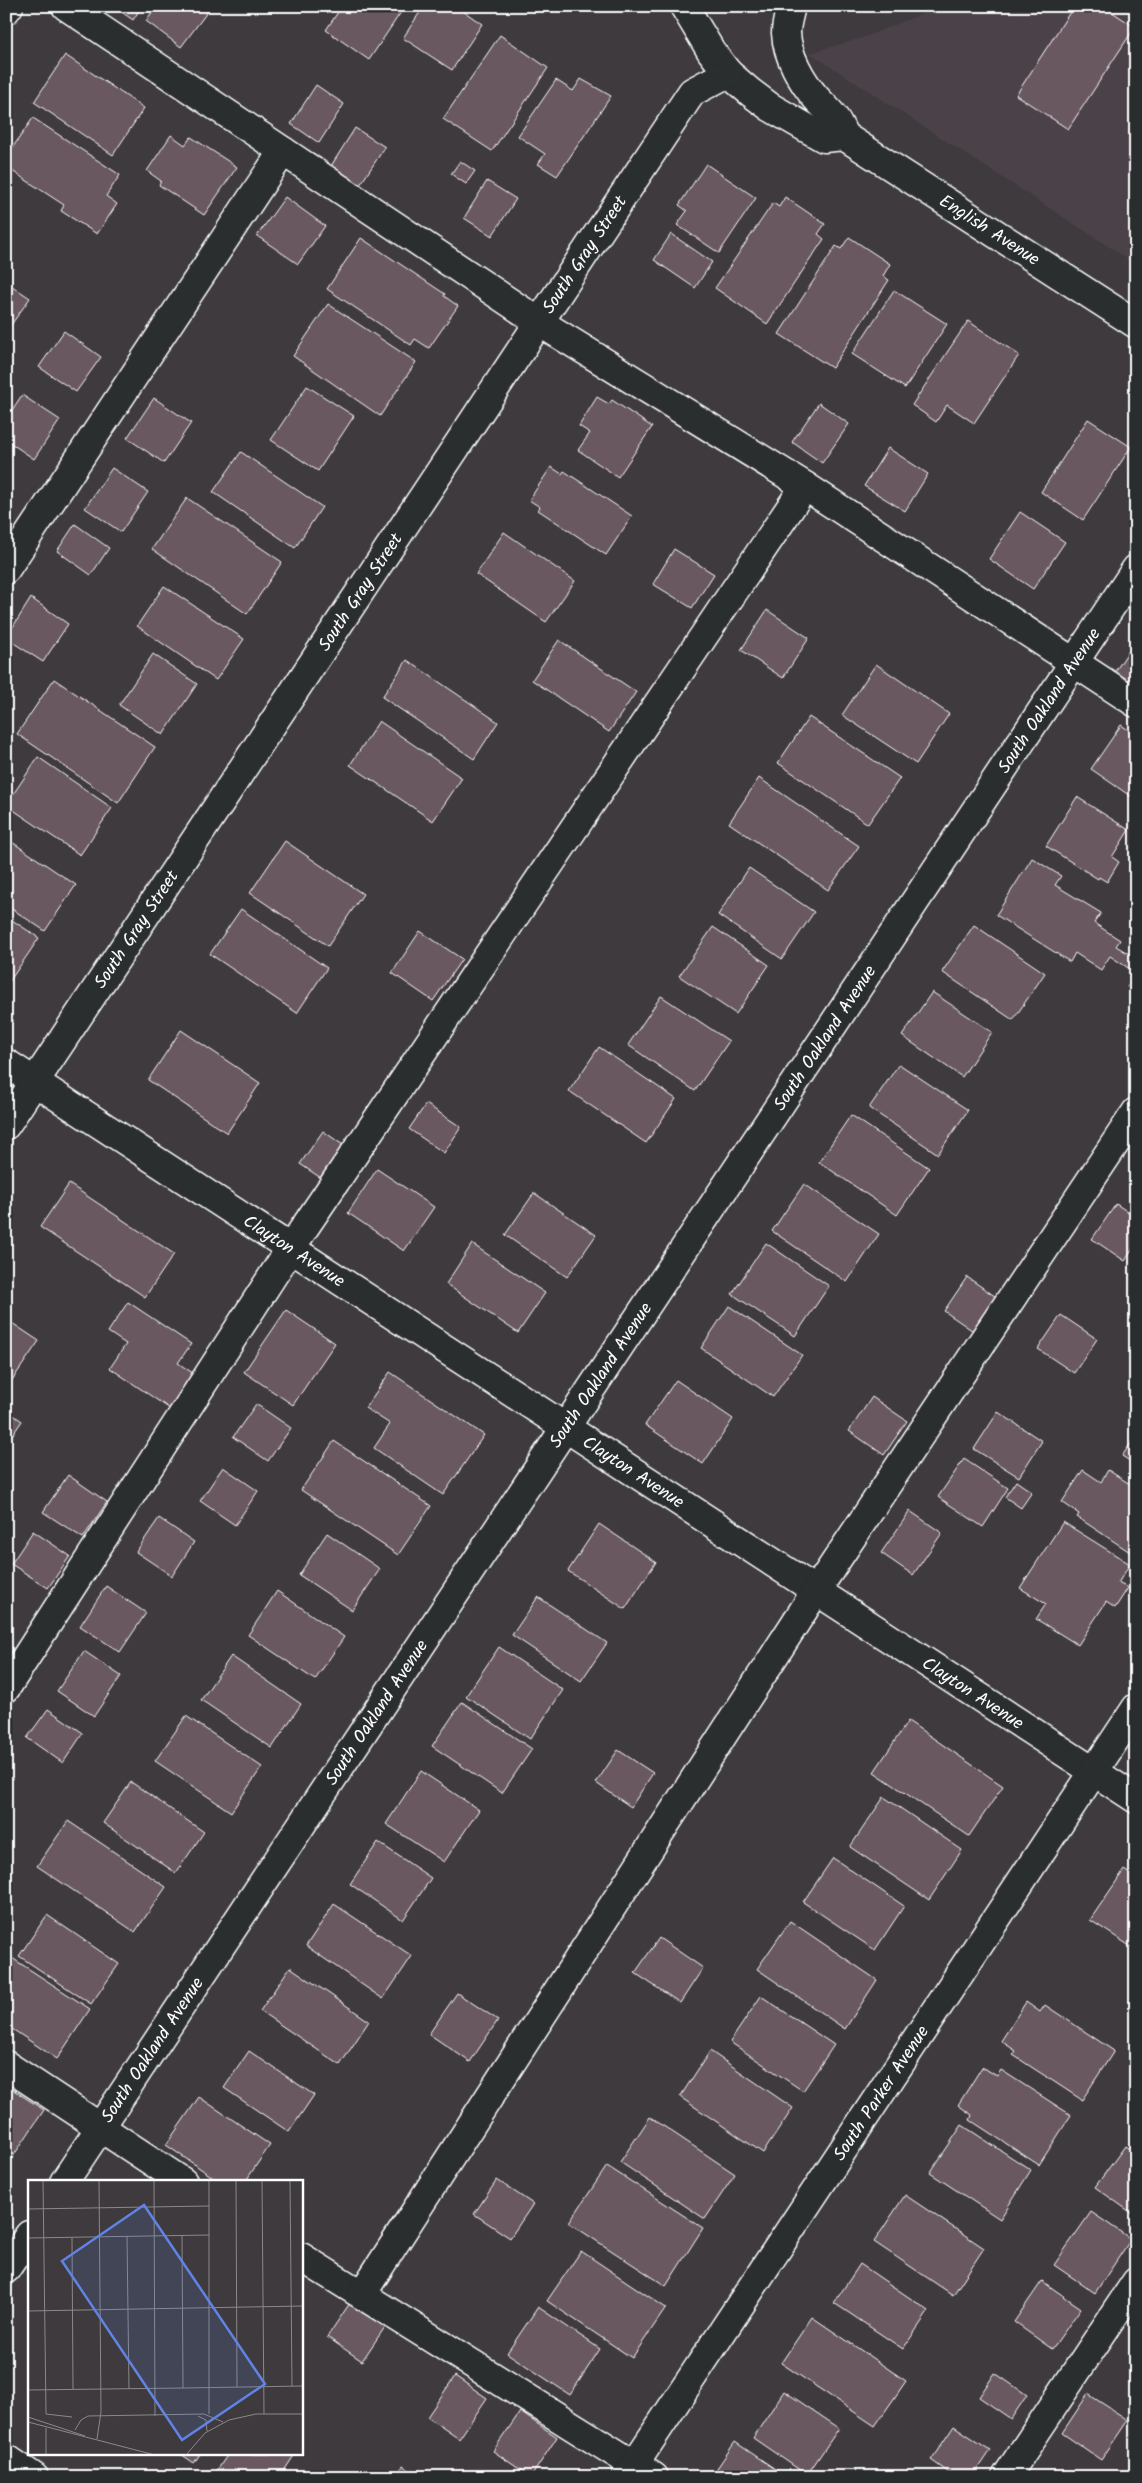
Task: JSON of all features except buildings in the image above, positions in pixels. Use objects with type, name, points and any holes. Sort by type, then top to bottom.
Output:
[{"type":"street","points":[[6,10],[9,6]]},
{"type":"street","points":[[66,6],[539,322],[806,486],[1136,703]]},
{"type":"street","points":[[684,6],[710,51],[728,73],[770,107],[824,138],[844,136],[837,118],[816,97],[799,72],[788,47],[786,31],[791,6]]},
{"type":"street","name":"South Gray Street","points":[[6,1125],[692,92],[728,73]]},
{"type":"street","name":"English Avenue","points":[[844,136],[1136,324]]},
{"type":"street","points":[[6,569],[283,150]]},
{"type":"street","points":[[6,1688],[290,1249],[806,486]]},
{"type":"street","name":"South Oakland Avenue","points":[[65,2180],[1136,569]]},
{"type":"street","name":"Clayton Avenue","points":[[6,1063],[1136,1799]]},
{"type":"street","points":[[362,2294],[816,1591],[1136,1112]]},
{"type":"street","name":"South Parker Avenue","points":[[638,2472],[1136,1708]]},
{"type":"street","points":[[6,2064],[180,2180]]},
{"type":"street","points":[[6,2269],[28,2236]]},
{"type":"street","points":[[302,2258],[362,2294],[638,2472]]},
{"type":"street","points":[[1006,2477],[1136,2282]]},
{"type":"street","points":[[6,2458],[34,2477]]},
{"type":"shaded area","points":[[942,6],[1136,6],[1136,264],[810,53],[862,38]]}]
